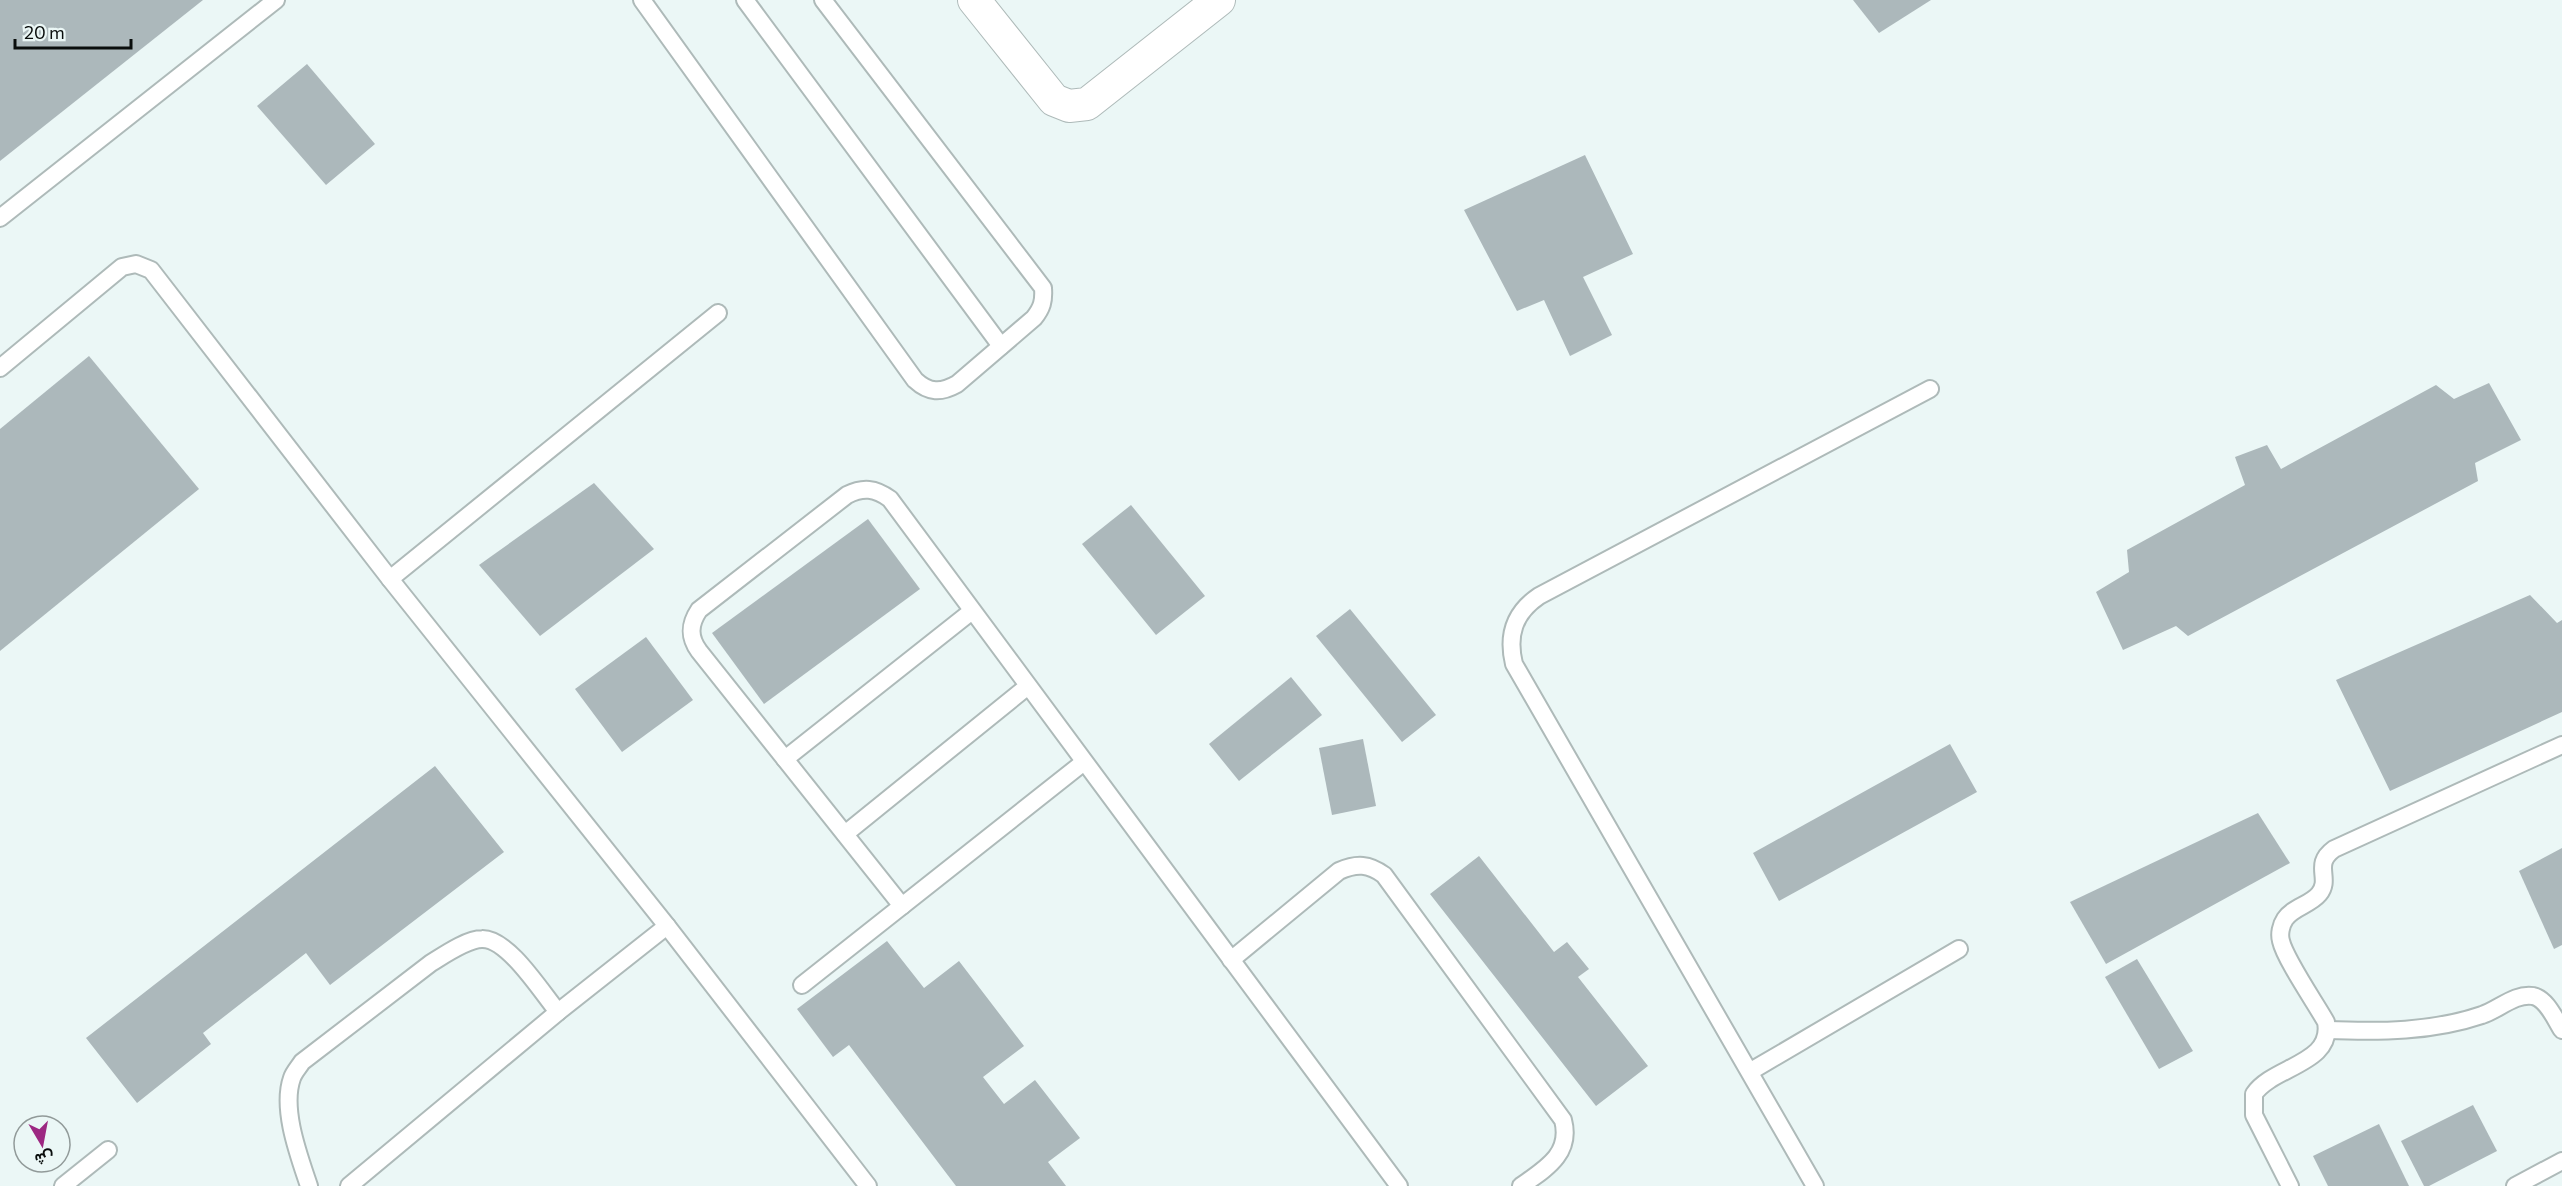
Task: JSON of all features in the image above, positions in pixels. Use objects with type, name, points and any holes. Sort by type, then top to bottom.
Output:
[{"type":"street","points":[[974,0],[1054,100],[1069,106],[1087,104],[1219,0]]},
{"type":"lane","points":[[0,218],[276,0]]},
{"type":"lane","points":[[642,0],[915,380],[924,388],[935,392],[947,390],[957,384],[1041,309],[1044,298],[1042,288],[823,0]]},
{"type":"lane","points":[[745,0],[1001,346]]},
{"type":"lane","points":[[0,368],[122,267],[129,264],[144,266],[151,270],[390,579],[667,926],[868,1186]]},
{"type":"lane","points":[[390,579],[718,313]]},
{"type":"lane","points":[[1815,1186],[1751,1071],[1515,664],[1511,636],[1521,612],[1539,596],[1930,389]]},
{"type":"lane","points":[[902,906],[694,644],[691,627],[699,610],[846,495],[867,489],[875,490],[890,499],[1399,1186]]},
{"type":"lane","points":[[785,759],[972,611]]},
{"type":"lane","points":[[845,834],[1028,686]]},
{"type":"lane","points":[[2290,1186],[2254,1114],[2254,1094],[2268,1080],[2317,1053],[2323,1047],[2328,1030],[2326,1022],[2281,943],[2280,935],[2286,918],[2314,898],[2322,888],[2322,862],[2326,855],[2562,745]]},
{"type":"lane","points":[[802,985],[1084,762]]},
{"type":"lane","points":[[1231,960],[1339,871],[1361,864],[1374,868],[1384,875],[1563,1120],[1566,1131],[1560,1154],[1553,1163],[1521,1186]]},
{"type":"lane","points":[[349,1186],[558,1012],[667,926]]},
{"type":"lane","points":[[309,1186],[296,1148],[290,1112],[292,1077],[302,1062],[431,963],[452,950],[482,939],[497,942],[511,953],[558,1012]]},
{"type":"lane","points":[[1751,1071],[1959,949]]},
{"type":"lane","points":[[2328,1030],[2393,1030],[2446,1025],[2486,1014],[2524,996],[2532,996],[2544,1002],[2562,1030]]},
{"type":"lane","points":[[63,1186],[108,1150]]},
{"type":"lane","points":[[2515,1186],[2562,1161]]},
{"type":"building","points":[[0,0],[203,0],[0,161]]},
{"type":"building","points":[[1853,0],[1931,0],[1879,33]]},
{"type":"building","points":[[307,64],[375,144],[326,185],[257,106]]},
{"type":"building","points":[[1585,155],[1633,254],[1583,277],[1612,335],[1570,356],[1544,300],[1517,311],[1464,210]]},
{"type":"building","points":[[89,356],[199,489],[0,651],[0,429]]},
{"type":"building","points":[[2489,383],[2521,440],[2475,463],[2478,481],[2188,636],[2176,626],[2123,650],[2096,592],[2129,572],[2127,550],[2245,485],[2235,457],[2267,445],[2281,469],[2436,385],[2454,399]]},
{"type":"building","points":[[594,483],[654,549],[540,636],[479,565]]},
{"type":"building","points":[[1131,505],[1205,596],[1156,635],[1082,544]]},
{"type":"building","points":[[868,519],[920,589],[764,704],[712,633]]},
{"type":"building","points":[[2530,595],[2557,623],[2562,620],[2562,712],[2390,791],[2336,680]]},
{"type":"building","points":[[1350,609],[1436,715],[1402,742],[1316,636]]},
{"type":"building","points":[[646,637],[693,700],[622,752],[575,689]]},
{"type":"building","points":[[1291,677],[1322,715],[1239,781],[1209,744]]},
{"type":"building","points":[[1363,739],[1376,806],[1332,815],[1319,748]]},
{"type":"building","points":[[1950,744],[1977,792],[1779,901],[1753,853]]},
{"type":"building","points":[[435,766],[504,852],[330,985],[306,953],[203,1033],[211,1044],[137,1103],[86,1038]]},
{"type":"building","points":[[2258,813],[2290,863],[2106,964],[2070,902]]},
{"type":"building","points":[[2562,848],[2562,945],[2554,949],[2519,871]]},
{"type":"building","points":[[1479,856],[1554,952],[1567,942],[1589,969],[1578,977],[1648,1066],[1596,1106],[1430,894]]},
{"type":"building","points":[[887,941],[924,988],[959,961],[1024,1046],[983,1077],[1004,1104],[1035,1080],[1080,1138],[1048,1162],[1066,1186],[956,1186],[849,1045],[833,1057],[797,1009]]},
{"type":"building","points":[[2137,959],[2193,1051],[2159,1069],[2105,977]]},
{"type":"building","points":[[2473,1105],[2497,1151],[2429,1186],[2424,1186],[2401,1141]]},
{"type":"building","points":[[2379,1124],[2409,1186],[2328,1186],[2313,1156]]}]
